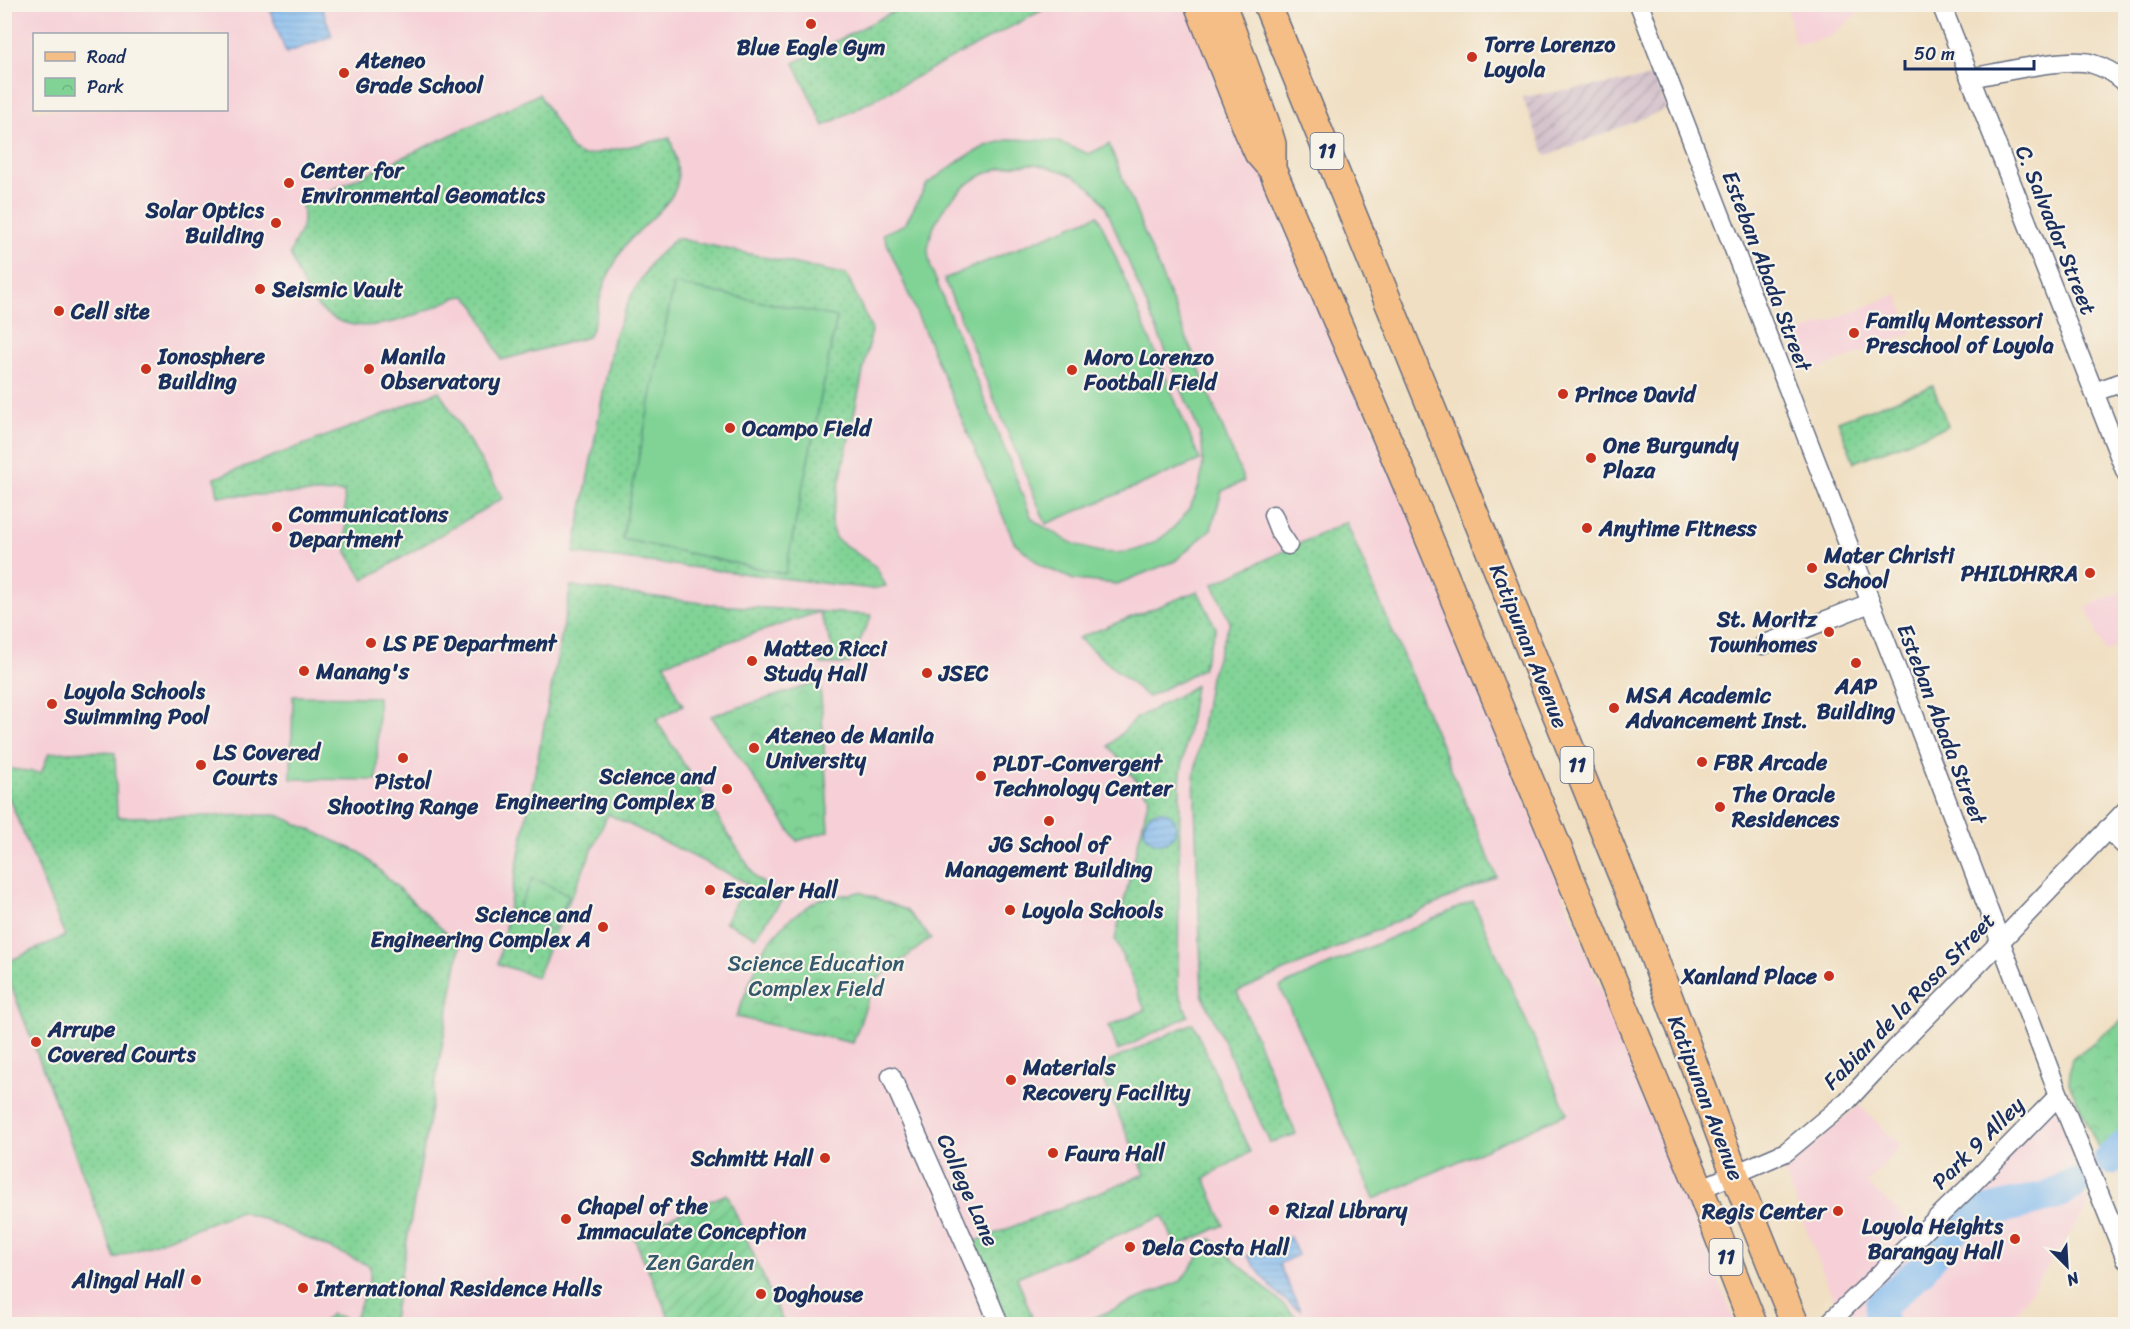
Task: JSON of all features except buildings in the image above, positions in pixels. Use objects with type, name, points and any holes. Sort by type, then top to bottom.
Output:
[{"type":"main road","name":"Katipunan Avenue","points":[[1197,4],[1248,131],[1258,153],[1272,170],[1401,471],[1700,1190],[1753,1324]]},
{"type":"main road","name":"Katipunan Avenue","points":[[1222,4],[1266,124],[1272,144],[1272,170]]},
{"type":"main road","name":"Katipunan Avenue","points":[[1267,4],[1639,917],[1735,1176],[1795,1324]]},
{"type":"street","name":"Esteban Abada Street","points":[[1639,4],[2059,1095],[2126,1259]]},
{"type":"street","name":"C. Salvador Street","points":[[1941,4],[2126,473]]},
{"type":"street","points":[[1970,78],[2060,63],[2088,62],[2114,73],[2126,83]]},
{"type":"street","points":[[2094,392],[2126,381]]},
{"type":"street","points":[[1273,515],[1288,545]]},
{"type":"street","points":[[1762,645],[1870,603]]},
{"type":"street","name":"Fabian de la Rosa Street","points":[[1700,1190],[1786,1152],[1832,1115],[2126,810]]},
{"type":"street","points":[[2107,829],[2126,847]]},
{"type":"street","name":"College Lane","points":[[891,1076],[999,1324]]},
{"type":"street","name":"Park 9 Alley","points":[[1828,1324],[2059,1095]]},
{"type":"shaded area","points":[[1787,4],[1867,5],[1830,37],[1795,45]]},
{"type":"shaded area","name":"Ateneo de Manila University","points":[[4,5],[1191,5],[1403,497],[1736,1324],[5,1324]]},
{"type":"shaded area","points":[[1654,77],[1667,109],[1546,156],[1522,97]]},
{"type":"shaded area","name":"Family Montessori Preschool of Loyola","points":[[1897,294],[1912,333],[1812,372],[1797,334]]},
{"type":"shaded area","points":[[2125,590],[2125,643],[2105,652],[2086,607]]},
{"type":"shaded area","name":"Regis Center","points":[[1859,1105],[1901,1146],[1867,1183],[1916,1228],[1837,1308],[1784,1172]]},
{"type":"shaded area","points":[[2056,1105],[2088,1207],[2009,1324],[1852,1324],[1849,1311]]},
{"type":"green space","points":[[906,5],[1052,5],[824,126],[794,63]]},
{"type":"green space","points":[[539,94],[572,150],[583,156],[670,138],[676,161],[678,178],[674,192],[662,209],[624,247],[606,280],[588,337],[501,360],[476,307],[466,296],[457,297],[402,320],[363,326],[345,323],[328,315],[312,300],[302,284],[290,254],[302,226],[302,204]]},
{"type":"green space","points":[[1011,139],[1056,141],[1089,154],[1109,144],[1244,481],[1222,491],[1211,529],[1175,561],[1117,584],[1074,580],[1042,566],[1014,542],[883,234],[905,224],[927,184],[962,159],[986,146]],"holes":[[[1035,164],[1066,173],[1083,182],[1098,195],[1105,205],[1200,434],[1202,473],[1189,509],[1172,529],[1158,540],[1129,551],[1114,553],[1084,548],[1032,518],[931,268],[928,250],[935,225],[948,203],[967,184],[1000,168]]]},
{"type":"green space","name":"Moro Lorenzo Football Field","points":[[1098,215],[1200,460],[1046,524],[944,279]]},
{"type":"green space","points":[[676,238],[847,275],[872,330],[831,522],[835,538],[876,567],[886,586],[872,589],[574,553],[613,339],[631,296],[652,261]]},
{"type":"green space","name":"Ocampo Field","points":[[674,284],[837,317],[785,574],[622,539]]},
{"type":"green space","points":[[1933,386],[1948,426],[1854,462],[1838,421]]},
{"type":"green space","points":[[439,391],[503,498],[364,580],[347,552],[344,492],[218,496],[215,478],[385,414]]},
{"type":"green space","points":[[1346,522],[1497,877],[1237,992],[1296,1134],[1270,1143],[1202,994],[1194,777],[1210,677],[1230,622],[1213,584]]},
{"type":"green space","points":[[571,586],[717,605],[872,615],[849,664],[821,664],[817,654],[833,648],[819,612],[665,663],[677,696],[683,705],[656,720],[756,878],[783,898],[756,937],[725,922],[747,883],[608,814],[537,977],[498,964]]},
{"type":"green space","points":[[1198,591],[1216,628],[1202,669],[1148,697],[1078,638]]},
{"type":"green space","points":[[820,682],[829,831],[797,841],[711,716]]},
{"type":"green space","points":[[1195,686],[1180,780],[1178,989],[1188,1016],[1118,1051],[1109,1026],[1145,1010],[1115,939],[1149,797],[1109,746],[1135,719]]},
{"type":"green space","points":[[293,696],[378,697],[377,780],[291,779]]},
{"type":"green space","points":[[87,751],[115,753],[117,817],[278,815],[361,853],[460,946],[392,1324],[321,1324],[331,1314],[354,1321],[370,1279],[370,1266],[241,1211],[115,1258],[5,970],[5,963],[65,936],[5,788],[5,768],[41,773],[49,753]]},
{"type":"green space","points":[[533,878],[569,895],[552,930],[516,913]]},
{"type":"green space","name":"Science Education Complex Field","points":[[860,892],[906,910],[931,938],[874,982],[853,1043],[736,1017],[764,948],[788,920],[819,899]]},
{"type":"green space","points":[[1473,901],[1567,1113],[1374,1199],[1280,987]]},
{"type":"green space","points":[[2125,1018],[2125,1166],[2116,1173],[2107,1167],[2069,1083],[2071,1060]]},
{"type":"green space","points":[[1193,1023],[1250,1152],[1205,1178],[1224,1225],[1176,1247],[1163,1216],[1017,1277],[1032,1317],[1013,1324],[1002,1324],[969,1244],[1145,1174],[1097,1067]]},
{"type":"green space","name":"Zen Garden","points":[[727,1194],[783,1322],[777,1324],[672,1324],[632,1233]]},
{"type":"green space","points":[[1211,1239],[1304,1324],[1079,1324],[1181,1281]]},
{"type":"water","points":[[268,5],[321,5],[332,36],[286,53]]},
{"type":"water","points":[[1160,811],[1171,816],[1176,827],[1171,838],[1160,843],[1149,838],[1144,827],[1149,816]]},
{"type":"water","points":[[1290,1237],[1298,1255],[1279,1264],[1300,1310],[1277,1293],[1247,1256]]},
{"type":"waterway","points":[[2110,1159],[2126,1145]]},
{"type":"waterway","points":[[1883,1324],[1880,1317],[1881,1305],[1920,1270],[1955,1228],[1976,1214],[2054,1195],[2073,1184]]},
{"type":"place","name":"Blue Eagle Gym","points":[[811,24]]},
{"type":"place","name":"Torre Lorenzo Loyola","points":[[1472,57]]},
{"type":"place","name":"Ateneo Grade School","points":[[344,73]]},
{"type":"place","name":"Center for Environmental Geomatics","points":[[289,183]]},
{"type":"place","name":"Solar Optics Building","points":[[276,223]]},
{"type":"place","name":"Seismic Vault","points":[[260,289]]},
{"type":"place","name":"Cell site","points":[[59,311]]},
{"type":"place","name":"Family Montessori Preschool of Loyola","points":[[1854,333]]},
{"type":"place","name":"Ionosphere Building","points":[[146,369]]},
{"type":"place","name":"Manila Observatory","points":[[369,369]]},
{"type":"place","name":"Moro Lorenzo Football Field","points":[[1072,370]]},
{"type":"place","name":"Prince David","points":[[1563,394]]},
{"type":"place","name":"Ocampo Field","points":[[730,428]]},
{"type":"place","name":"One Burgundy Plaza","points":[[1591,458]]},
{"type":"place","name":"Communications Department","points":[[277,527]]},
{"type":"place","name":"Anytime Fitness","points":[[1587,528]]},
{"type":"place","name":"Mater Christi School","points":[[1812,568]]},
{"type":"place","name":"PHILDHRRA","points":[[2090,573]]},
{"type":"place","name":"St. Moritz Townhomes","points":[[1829,632]]},
{"type":"place","name":"LS PE Department","points":[[371,643]]},
{"type":"place","name":"Matteo Ricci Study Hall","points":[[752,661]]},
{"type":"place","name":"AAP Building","points":[[1856,663]]},
{"type":"place","name":"Manang's","points":[[304,671]]},
{"type":"place","name":"JSEC","points":[[927,673]]},
{"type":"place","name":"Loyola Schools Swimming Pool","points":[[52,704]]},
{"type":"place","name":"MSA Academic Advancement Inst.","points":[[1614,708]]},
{"type":"place","name":"Ateneo de Manila University","points":[[754,748]]},
{"type":"place","name":"Pistol Shooting Range","points":[[403,758]]},
{"type":"place","name":"FBR Arcade","points":[[1702,762]]},
{"type":"place","name":"LS Covered Courts","points":[[201,765]]},
{"type":"place","name":"PLDT-Convergent Technology Center","points":[[981,776]]},
{"type":"place","name":"Science and Engineering Complex B","points":[[727,789]]},
{"type":"place","name":"The Oracle Residences","points":[[1720,807]]},
{"type":"place","name":"JG School of Management Building","points":[[1049,821]]},
{"type":"place","name":"Escaler Hall","points":[[710,890]]},
{"type":"place","name":"Loyola Schools","points":[[1010,910]]},
{"type":"place","name":"Science and Engineering Complex A","points":[[603,927]]},
{"type":"place","name":"Xanland Place","points":[[1829,976]]},
{"type":"place","name":"Arrupe Covered Courts","points":[[36,1042]]},
{"type":"place","name":"Materials Recovery Facility","points":[[1011,1080]]},
{"type":"place","name":"Faura Hall","points":[[1053,1153]]},
{"type":"place","name":"Schmitt Hall","points":[[825,1158]]},
{"type":"place","name":"Rizal Library","points":[[1274,1210]]},
{"type":"place","name":"Regis Center","points":[[1838,1211]]},
{"type":"place","name":"Chapel of the Immaculate Conception","points":[[566,1219]]},
{"type":"place","name":"Loyola Heights Barangay Hall","points":[[2015,1239]]},
{"type":"place","name":"Dela Costa Hall","points":[[1130,1247]]},
{"type":"place","name":"Alingal Hall","points":[[196,1280]]},
{"type":"place","name":"International Residence Halls","points":[[303,1288]]},
{"type":"place","name":"Doghouse","points":[[761,1294]]}]
